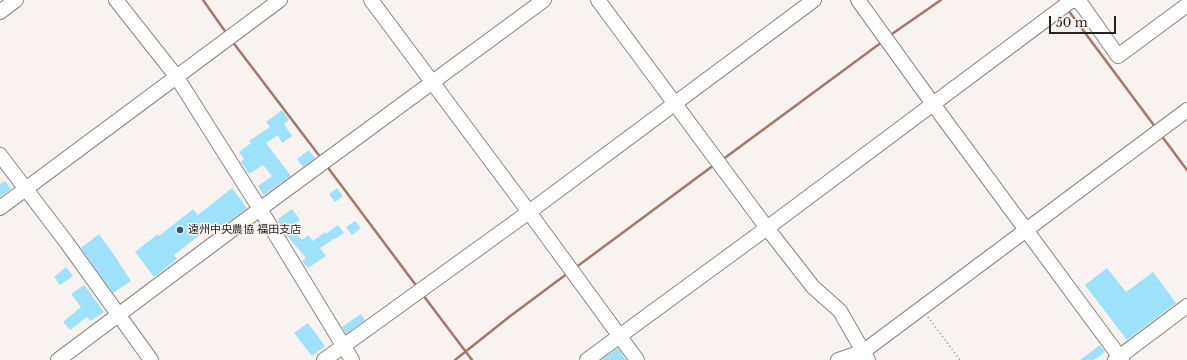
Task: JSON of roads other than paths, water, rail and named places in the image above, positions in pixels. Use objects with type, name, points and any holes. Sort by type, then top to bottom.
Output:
[{"type":"street","points":[[0,12],[16,0]]},
{"type":"street","points":[[116,0],[176,76],[260,209],[352,360]]},
{"type":"street","points":[[0,208],[280,0]]},
{"type":"street","points":[[371,0],[637,360]]},
{"type":"street","points":[[58,360],[544,0]]},
{"type":"street","points":[[598,0],[767,228],[813,287],[840,311],[866,356]]},
{"type":"street","points":[[324,360],[676,104],[814,0]]},
{"type":"street","points":[[858,0],[1119,359],[1187,306]]},
{"type":"street","points":[[587,360],[767,228],[1071,1],[1078,1],[1082,5],[1118,56],[1187,4]]},
{"type":"street","points":[[838,360],[866,356],[921,308],[1187,110]]},
{"type":"street","points":[[0,155],[67,243],[150,360]]},
{"type":"waterway","points":[[203,0],[227,34]]},
{"type":"waterway","points":[[889,36],[941,0]]},
{"type":"waterway","points":[[1068,10],[1156,128]]},
{"type":"waterway","points":[[232,41],[321,158]]},
{"type":"waterway","points":[[722,160],[882,42]]},
{"type":"waterway","points":[[1161,135],[1187,170]]},
{"type":"waterway","points":[[326,165],[418,288]]},
{"type":"waterway","points":[[575,268],[714,165]]},
{"type":"waterway","points":[[455,360],[568,273]]},
{"type":"waterway","points":[[423,295],[472,360]]},
{"type":"place","name":"遠州中央農協 福田支店","points":[[180,230]]}]
